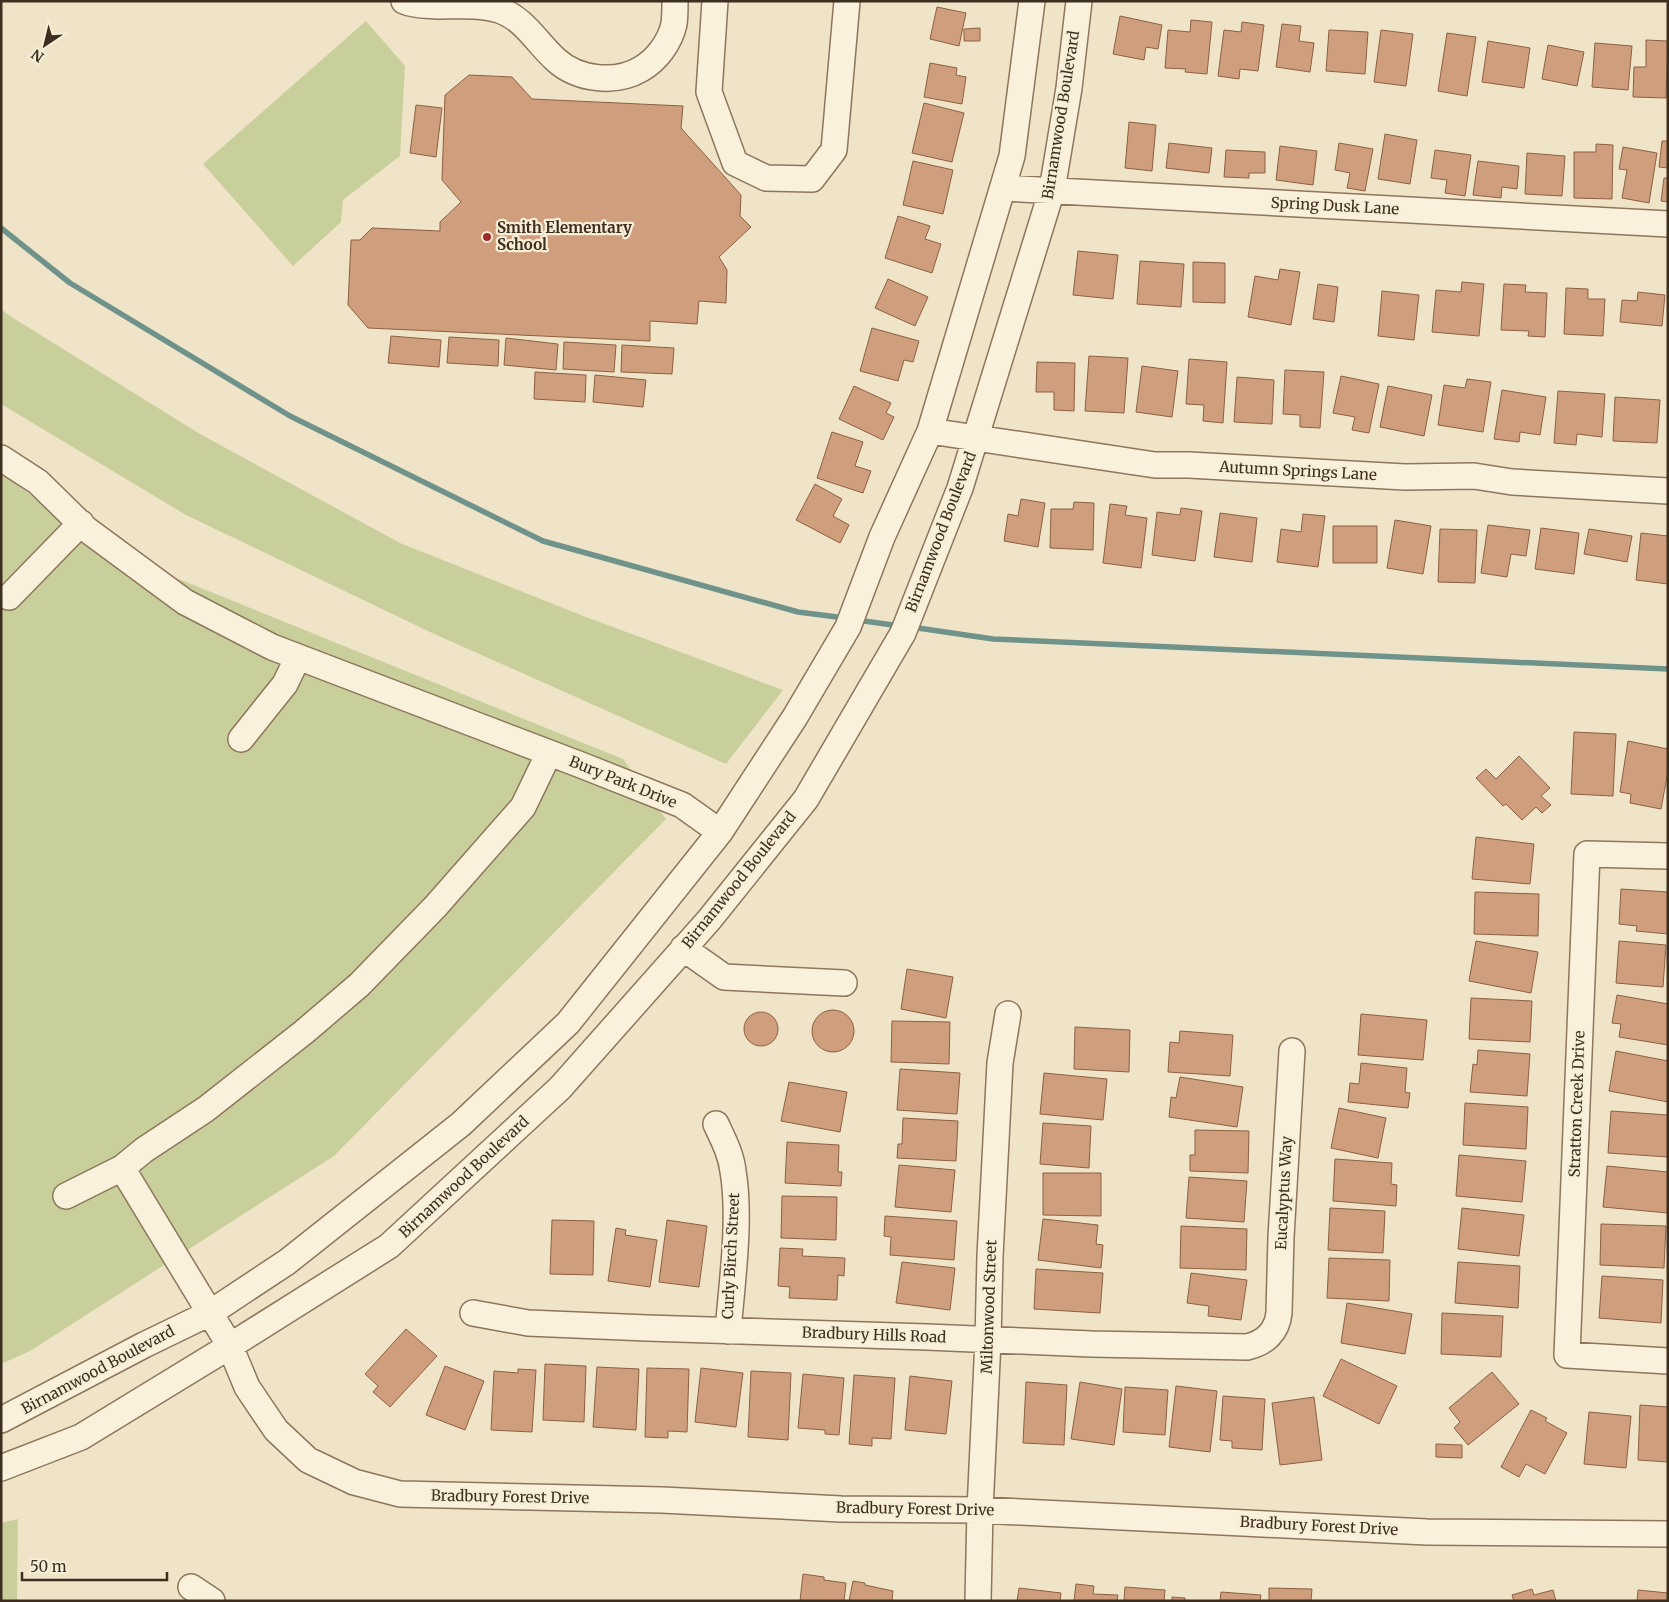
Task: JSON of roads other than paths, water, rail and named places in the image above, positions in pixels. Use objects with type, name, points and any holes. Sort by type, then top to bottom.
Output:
[{"type":"street","points":[[404,1],[417,5],[478,7],[498,10],[518,20],[557,60],[569,68],[599,78],[616,78],[633,74],[648,66],[658,56],[674,25],[675,1]]},
{"type":"street","points":[[715,1],[709,92],[735,163],[766,178],[812,179],[834,150],[847,1]]},
{"type":"street","name":"Birnamwood Boulevard","points":[[1,1420],[144,1345],[210,1313],[287,1262],[461,1124],[574,1016],[720,832],[795,717],[848,627],[882,538],[930,431],[1012,156],[1032,1]]},
{"type":"street","name":"Birnamwood Boulevard","points":[[1,1468],[81,1437],[389,1246],[560,1088],[709,920],[806,799],[903,633],[960,488],[1052,190],[1069,88],[1079,1]]},
{"type":"street","name":"Spring Dusk Lane","points":[[1003,188],[1668,224]]},
{"type":"street","name":"Autumn Springs Lane","points":[[930,431],[1155,464],[1405,477],[1474,476],[1512,482],[1668,491]]},
{"type":"street","name":"Bury Park Drive","points":[[1,458],[38,482],[81,523],[135,566],[185,602],[272,647],[682,805],[720,832]]},
{"type":"street","points":[[9,597],[81,523]]},
{"type":"street","points":[[241,739],[285,684],[298,657]]},
{"type":"street","points":[[66,1196],[122,1168],[144,1150],[206,1109],[359,986],[435,907],[524,807],[549,753]]},
{"type":"street","name":"Stratton Creek Drive","points":[[1668,856],[1587,854],[1567,1355],[1668,1361]]},
{"type":"street","points":[[684,948],[724,977],[844,983]]},
{"type":"street","name":"Miltonwood Street","points":[[978,1601],[990,1256],[1000,1063],[1008,1014]]},
{"type":"street","name":"Eucalyptus Way","points":[[1271,1334],[1278,1320],[1279,1313],[1281,1237],[1292,1051]]},
{"type":"street","name":"Curly Birch Street","points":[[716,1124],[728,1150],[735,1188],[735,1228],[728,1331]]},
{"type":"street","points":[[122,1168],[210,1313]]},
{"type":"street","name":"Bradbury Forest Drive","points":[[210,1313],[230,1346],[247,1387],[276,1430],[308,1460],[354,1482],[400,1494],[662,1500],[841,1509],[980,1510],[1427,1532],[1668,1534]]},
{"type":"street","name":"Bradbury Hills Road","points":[[473,1313],[528,1323],[1091,1344],[1247,1347],[1258,1344],[1271,1334]]},
{"type":"street","points":[[191,1588],[212,1601]]},
{"type":"waterway","points":[[1,228],[70,283],[290,416],[543,541],[798,612],[845,618]]},
{"type":"waterway","points":[[857,620],[900,626]]},
{"type":"waterway","points":[[911,627],[993,639],[1668,669]]},
{"type":"place","name":"Smith Elementary School","points":[[487,237]]}]
